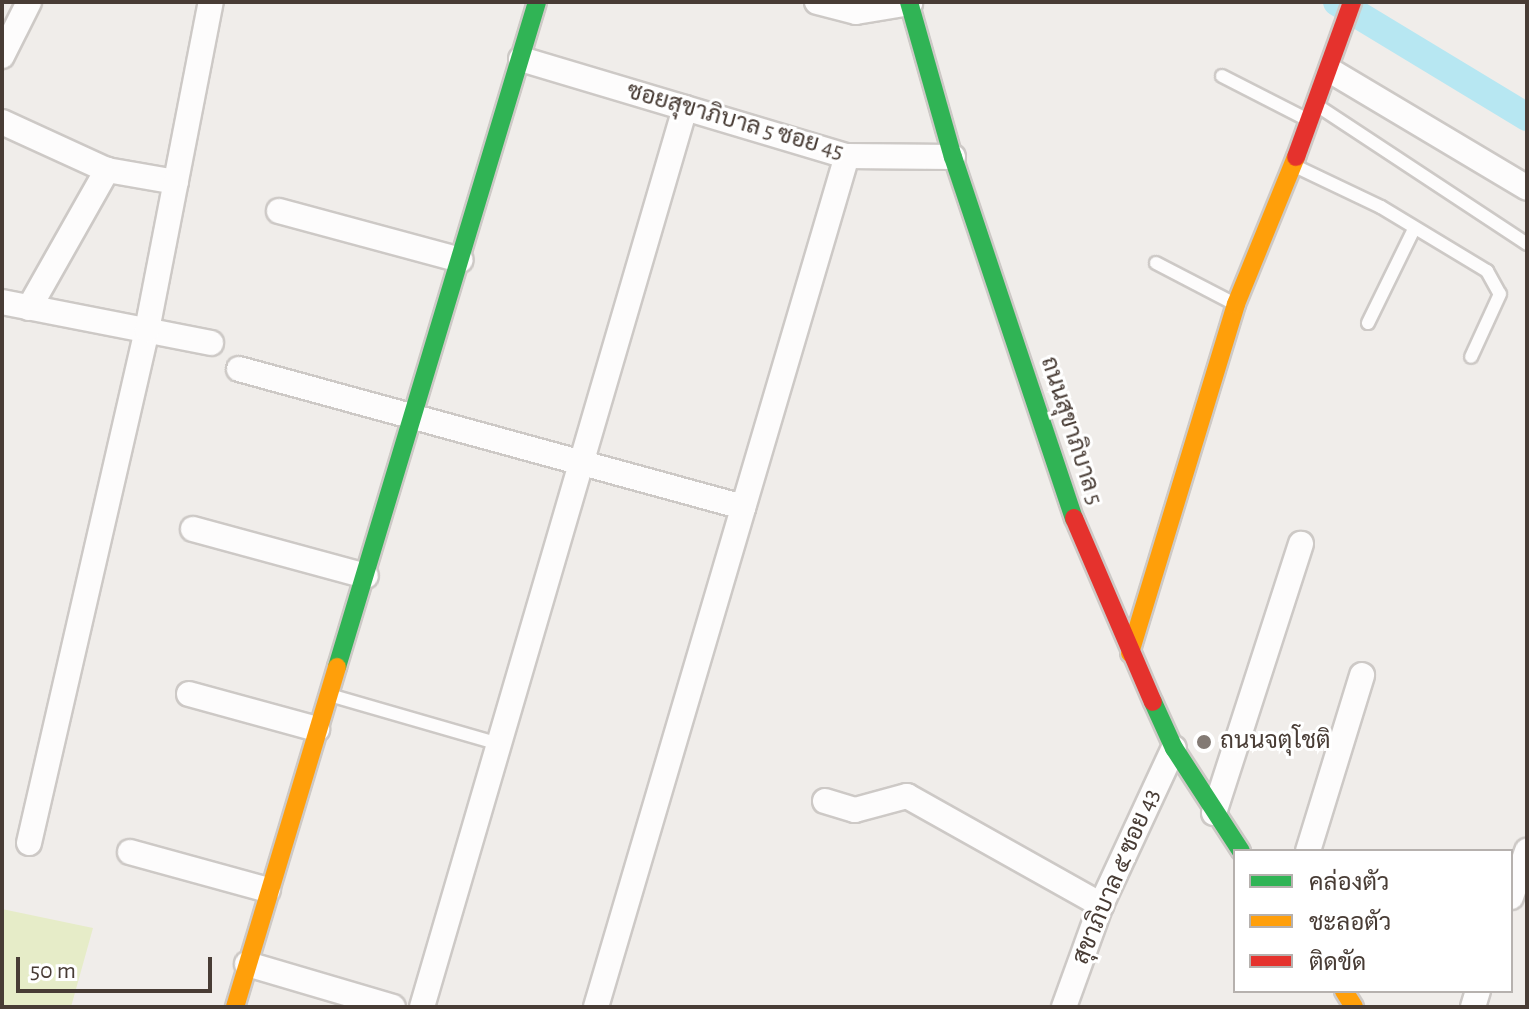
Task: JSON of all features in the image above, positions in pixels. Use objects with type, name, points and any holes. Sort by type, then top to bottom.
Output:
[{"type":"street","points":[[2,56],[29,2]]},
{"type":"street","points":[[29,843],[147,330],[211,2]]},
{"type":"street","points":[[235,1007],[537,2]]},
{"type":"street","points":[[817,2],[856,12],[910,2]]},
{"type":"street","name":"ถนนสุขาภิบาล 5","points":[[910,2],[953,157],[1089,563],[1174,748],[1240,849]]},
{"type":"street","points":[[1130,653],[1236,304],[1290,164],[1331,71],[1339,29],[1352,2]]},
{"type":"street","name":"ซอยสุขาภิบาล 5 ซอย 45","points":[[521,59],[847,156],[953,157]]},
{"type":"street","points":[[1331,71],[1527,188]]},
{"type":"street","points":[[422,1007],[685,108]]},
{"type":"street","points":[[2,122],[107,170],[176,182]]},
{"type":"street","points":[[596,1007],[847,156]]},
{"type":"street","points":[[29,308],[107,170]]},
{"type":"street","points":[[279,211],[460,260]]},
{"type":"street","points":[[2,302],[211,343]]},
{"type":"street","points":[[239,369],[743,507]]},
{"type":"street","points":[[193,529],[366,576]]},
{"type":"street","points":[[1214,813],[1301,544]]},
{"type":"street","points":[[1309,849],[1362,675]]},
{"type":"street","points":[[189,694],[317,729]]},
{"type":"street","name":"สุขาภิบาล ๕ ซอย 43","points":[[1064,1007],[1101,905],[1174,748]]},
{"type":"street","points":[[825,801],[855,810],[907,796],[1101,905]]},
{"type":"street","points":[[1513,891],[1527,851]]},
{"type":"street","points":[[130,852],[268,890]]},
{"type":"street","points":[[247,964],[393,1007]]},
{"type":"lane","points":[[1222,76],[1312,112],[1527,244]]},
{"type":"lane","points":[[1290,164],[1487,271],[1497,283],[1500,294],[1471,357]]},
{"type":"lane","points":[[1368,323],[1414,229]]},
{"type":"lane","points":[[1156,263],[1236,304]]},
{"type":"lane","points":[[328,695],[499,744]]},
{"type":"green space","points":[[2,909],[93,928],[71,1007],[2,1007]]},
{"type":"waterway","points":[[1337,2],[1527,117]]},
{"type":"traffic: fast","points":[[337,667],[537,2]]},
{"type":"traffic: fast","points":[[909,2],[953,157],[1074,518]]},
{"type":"traffic: fast","points":[[1153,702],[1174,748],[1240,849]]},
{"type":"traffic: slow","points":[[1130,653],[1236,304],[1296,157]]},
{"type":"traffic: slow","points":[[235,1007],[337,667]]},
{"type":"traffic: slow","points":[[1345,993],[1354,1007]]},
{"type":"traffic: jam","points":[[1296,157],[1352,2]]},
{"type":"traffic: jam","points":[[1074,518],[1153,702]]},
{"type":"place","name":"ถนนจตุโชติ","points":[[1204,742]]}]
